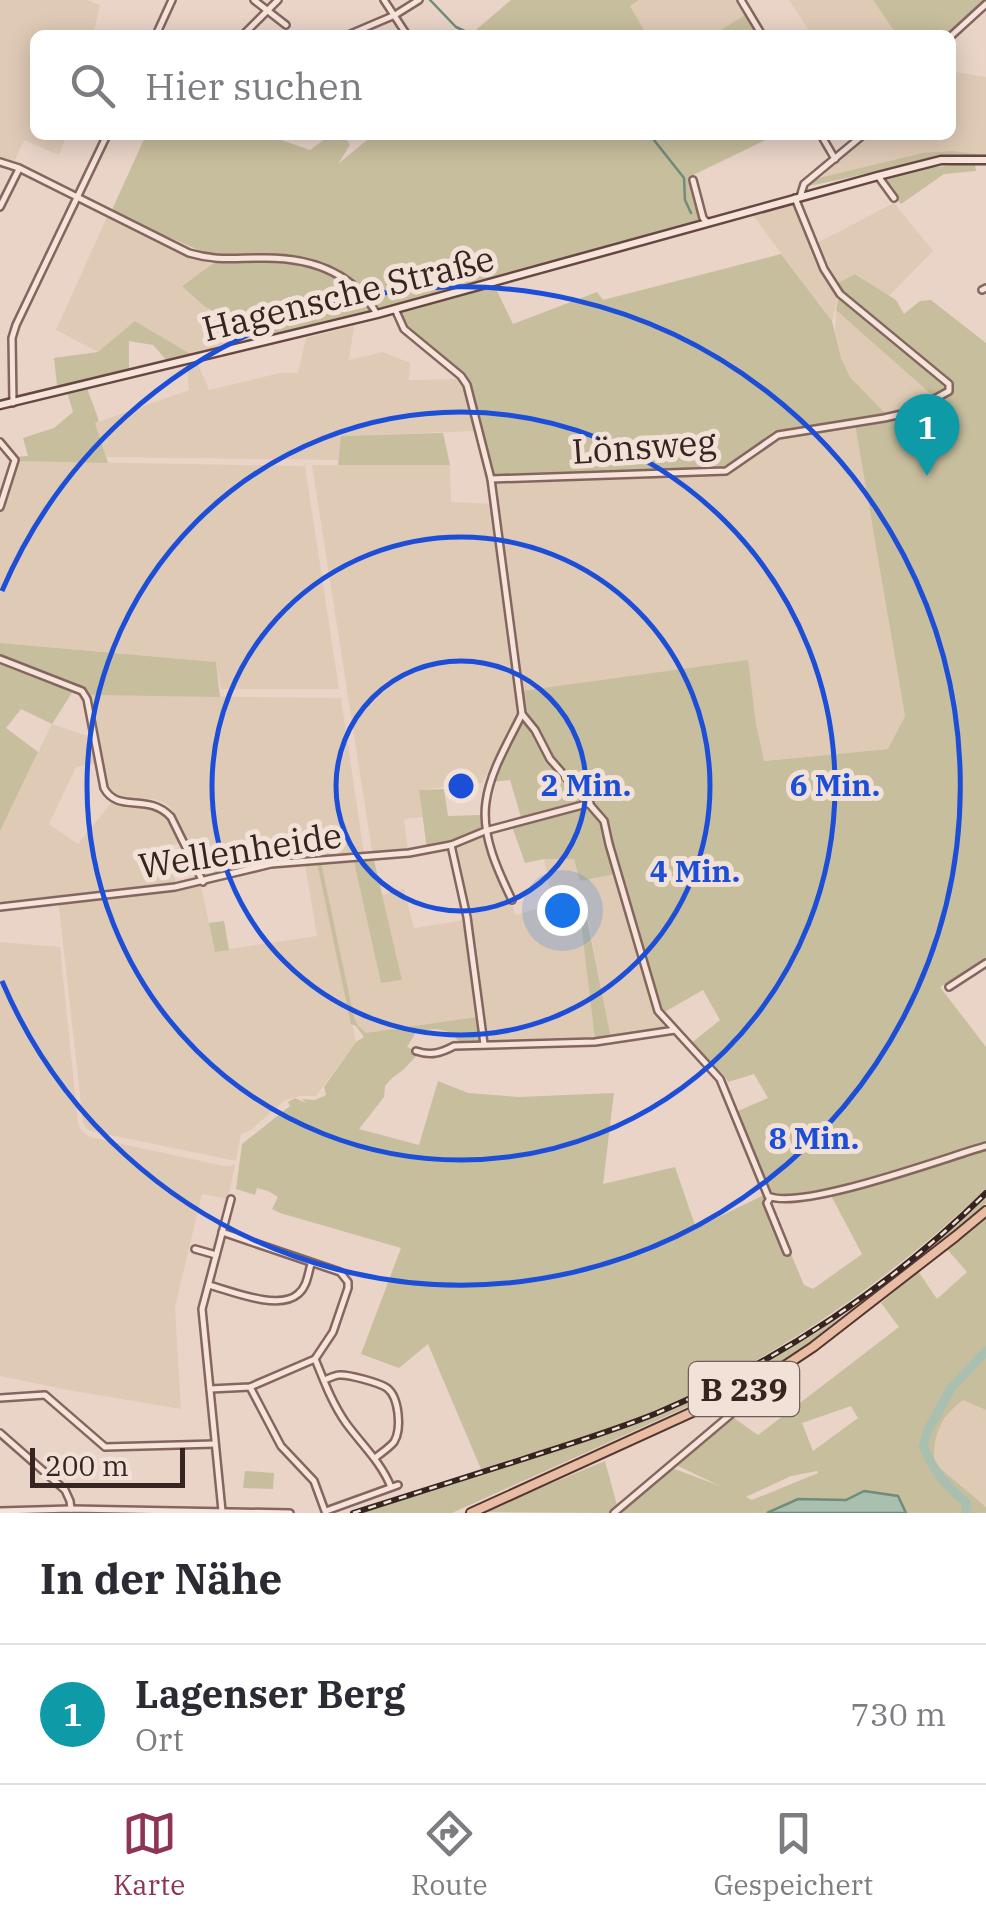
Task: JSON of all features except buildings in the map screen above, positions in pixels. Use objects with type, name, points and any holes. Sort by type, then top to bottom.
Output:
[{"type":"main road","name":"B 239","points":[[475,1512],[765,1379],[814,1347],[986,1210]]},
{"type":"street","points":[[158,30],[172,0]]},
{"type":"street","points":[[254,0],[286,25]]},
{"type":"street","points":[[248,30],[278,0]]},
{"type":"street","points":[[384,0],[404,30]]},
{"type":"street","points":[[360,30],[395,16],[419,0]]},
{"type":"street","points":[[741,0],[759,30]]},
{"type":"street","points":[[956,31],[986,4]]},
{"type":"street","points":[[13,403],[12,338],[16,326],[105,140]]},
{"type":"street","points":[[824,140],[835,159]]},
{"type":"street","points":[[798,197],[804,184],[858,140]]},
{"type":"street","name":"Hagensche Straße","points":[[0,405],[376,314],[941,160],[986,160]]},
{"type":"street","points":[[0,162],[212,260],[285,258],[326,267],[349,281],[376,314]]},
{"type":"street","points":[[0,207],[19,168]]},
{"type":"street","points":[[878,176],[894,198]]},
{"type":"street","points":[[693,180],[707,222]]},
{"type":"street","name":"Lönsweg","points":[[491,479],[726,470],[778,435],[911,412],[949,391],[949,384],[840,294],[824,269],[798,197]]},
{"type":"street","points":[[395,309],[404,329],[467,384],[491,479],[522,714],[550,760],[604,821],[658,1011],[720,1079],[770,1198]]},
{"type":"street","points":[[0,442],[15,460],[0,506]]},
{"type":"street","points":[[0,659],[85,694],[108,796],[116,801],[155,805],[166,812],[202,882]]},
{"type":"street","points":[[512,900],[485,832],[486,802],[491,780],[522,714]]},
{"type":"street","name":"Wellenheide","points":[[0,908],[174,887],[272,864],[451,846],[485,832],[590,804]]},
{"type":"street","points":[[451,846],[468,917],[484,1045]]},
{"type":"street","points":[[949,986],[986,963]]},
{"type":"street","points":[[416,1051],[432,1054],[454,1046],[595,1042],[675,1030]]},
{"type":"street","points":[[770,1198],[792,1200],[831,1193],[986,1146]]},
{"type":"street","points":[[770,1198],[767,1204],[787,1252]]},
{"type":"street","points":[[222,1512],[202,1309],[231,1199]]},
{"type":"street","points":[[210,1389],[250,1386],[315,1358],[333,1332],[348,1282],[340,1272],[222,1232]]},
{"type":"street","points":[[194,1249],[216,1255]]},
{"type":"street","points":[[209,1285],[268,1301],[289,1299],[306,1285],[311,1264]]},
{"type":"street","points":[[250,1386],[281,1446],[314,1482],[324,1512],[394,1486],[344,1420],[327,1391],[315,1358]]},
{"type":"street","points":[[324,1380],[346,1375],[385,1386],[391,1392],[399,1415],[398,1432],[390,1446],[375,1458]]},
{"type":"street","points":[[614,1513],[761,1388],[765,1379]]},
{"type":"street","points":[[0,1398],[45,1395],[106,1446],[214,1444]]},
{"type":"street","points":[[0,1433],[64,1490],[71,1509]]},
{"type":"street","points":[[0,1510],[290,1513]]},
{"type":"shaded area","points":[[0,0],[87,0],[100,5],[94,30],[30,30],[30,140],[65,140],[59,155],[24,140],[14,162],[0,158]]},
{"type":"shaded area","points":[[511,0],[639,0],[630,6],[644,30],[476,30]]},
{"type":"shaded area","points":[[639,0],[739,0],[747,14],[720,30],[644,30],[630,6]]},
{"type":"shaded area","points":[[789,0],[873,0],[894,30],[809,30]]},
{"type":"shaded area","points":[[873,0],[986,0],[954,30],[894,30]]},
{"type":"shaded area","points":[[747,14],[756,30],[720,30]]},
{"type":"shaded area","points":[[956,72],[986,77],[986,155],[953,151],[820,179],[860,140],[956,140]]},
{"type":"shaded area","points":[[144,140],[281,140],[310,150],[323,140],[347,140],[350,145],[338,164],[367,140],[766,140],[689,177],[703,219],[264,338],[204,306],[182,286],[225,255],[210,255],[111,212]]},
{"type":"shaded area","points":[[953,151],[986,157],[918,162],[807,186],[815,179],[923,153]]},
{"type":"shaded area","points":[[975,165],[976,171],[944,174],[901,204],[881,179],[921,169]]},
{"type":"shaded area","points":[[894,203],[933,251],[889,296],[856,274],[838,283],[817,243]]},
{"type":"shaded area","points":[[794,204],[822,272],[838,297],[832,321],[751,213]]},
{"type":"shaded area","points":[[107,217],[213,265],[182,285],[204,306],[264,338],[194,356],[136,321],[98,352],[56,330]]},
{"type":"shaded area","points":[[781,254],[832,321],[850,377],[885,413],[775,433],[724,467],[495,475],[467,378],[406,328],[400,312],[494,285],[513,324],[597,292],[603,300]]},
{"type":"shaded area","points":[[855,274],[896,300],[904,314],[920,301],[931,300],[986,343],[986,960],[940,987],[986,1047],[986,1189],[871,1285],[745,1366],[634,1419],[481,1469],[428,1344],[399,1368],[361,1354],[401,1248],[280,1213],[272,1209],[278,1197],[268,1191],[257,1188],[255,1195],[236,1189],[242,1144],[290,1106],[288,1102],[295,1098],[306,1103],[302,1099],[315,1100],[326,1095],[324,1087],[356,1042],[364,1037],[351,1024],[317,863],[321,863],[358,1026],[366,1033],[477,1017],[479,1042],[460,1043],[440,1030],[416,1032],[407,1047],[420,1052],[385,1086],[384,1097],[359,1129],[419,1145],[438,1081],[468,1093],[519,1097],[614,1093],[603,1184],[675,1167],[696,1228],[766,1194],[804,1285],[813,1289],[862,1254],[828,1190],[773,1197],[738,1111],[768,1098],[754,1074],[728,1082],[689,1045],[720,1020],[703,990],[661,1014],[620,873],[580,881],[574,859],[525,863],[510,821],[521,817],[510,780],[492,782],[523,720],[585,806],[601,821],[617,862],[606,819],[590,800],[585,801],[553,760],[524,714],[521,691],[748,660],[764,761],[888,749],[905,716],[855,424],[884,419],[885,413],[908,407],[931,394],[836,310],[838,283]]},
{"type":"shaded area","points":[[836,310],[932,394],[908,407],[885,413],[850,377],[835,333]]},
{"type":"shaded area","points":[[135,321],[194,356],[169,363],[153,345],[129,341],[129,373],[91,382],[88,391],[108,463],[17,461],[14,457],[28,456],[23,438],[54,428],[73,412],[65,385],[57,385],[54,358],[98,352]]},
{"type":"shaded area","points":[[354,326],[349,360],[383,352],[410,363],[409,380],[460,379],[477,431],[342,436],[338,460],[106,457],[95,423],[189,390],[187,366],[198,364],[209,390],[280,373],[298,373],[306,338]]},
{"type":"shaded area","points":[[855,424],[905,716],[888,749],[763,761],[747,661],[521,691],[493,481],[726,473],[777,439]]},
{"type":"shaded area","points":[[443,433],[450,465],[338,465],[341,436]]},
{"type":"shaded area","points":[[17,461],[305,466],[339,689],[221,689],[216,662],[0,643],[0,512]]},
{"type":"shaded area","points":[[312,465],[450,465],[451,502],[493,504],[520,712],[482,783],[419,790],[423,817],[404,819],[408,851],[372,851]]},
{"type":"shaded area","points":[[0,643],[216,662],[220,697],[91,695],[84,688],[0,657]]},
{"type":"shaded area","points":[[0,660],[73,691],[52,724],[21,709],[6,728],[38,752],[0,831]]},
{"type":"shaded area","points":[[91,695],[341,698],[364,854],[267,862],[206,877],[167,804],[154,799],[116,798],[107,786]]},
{"type":"shaded area","points":[[52,724],[93,738],[98,763],[76,767],[49,824],[78,844],[111,803],[161,812],[180,842],[165,849],[176,883],[0,905],[0,831]]},
{"type":"shaded area","points":[[444,789],[448,816],[481,815],[481,829],[427,849],[419,790]]},
{"type":"shaded area","points":[[483,836],[516,915],[553,904],[544,859],[574,859],[580,881],[614,872],[653,1010],[666,1029],[611,1038],[585,904],[580,904],[595,1040],[486,1039],[470,917],[454,845]]},
{"type":"shaded area","points":[[374,860],[402,980],[381,983],[354,862]]},
{"type":"shaded area","points":[[354,862],[381,983],[402,980],[382,895],[404,889],[414,928],[465,920],[477,1017],[366,1034],[358,1026],[321,865]]},
{"type":"shaded area","points":[[317,863],[356,1042],[316,1096],[285,1100],[241,1134],[236,1161],[86,1128],[61,903],[201,886],[215,951],[317,936],[305,865]]},
{"type":"shaded area","points":[[579,904],[584,904],[611,1038],[595,1040]]},
{"type":"shaded area","points":[[224,921],[229,950],[215,952],[209,923]]},
{"type":"shaded area","points":[[0,942],[60,947],[82,1132],[224,1166],[235,1165],[228,1199],[202,1194],[175,1307],[181,1409],[0,1376]]},
{"type":"shaded area","points":[[986,1197],[986,1203],[948,1238],[876,1288],[958,1223]]},
{"type":"shaded area","points":[[986,1214],[986,1410],[963,1400],[955,1406],[940,1428],[934,1463],[986,1507],[986,1513],[906,1513],[898,1496],[864,1491],[846,1500],[798,1499],[767,1513],[621,1511],[672,1468],[720,1486],[676,1465],[734,1418],[758,1435],[899,1327],[881,1303],[918,1271],[937,1299],[967,1272],[947,1249]],"holes":[[[851,1406],[858,1418],[813,1451],[802,1423]],[[817,1471],[752,1500],[746,1497],[791,1476]]]},
{"type":"shaded area","points":[[858,1302],[811,1342],[771,1369],[452,1513],[361,1513],[656,1417],[782,1353]]},
{"type":"shaded area","points":[[963,1400],[986,1410],[986,1507],[934,1463],[933,1438],[952,1408]]},
{"type":"shaded area","points":[[605,1461],[618,1509],[610,1513],[483,1512]]},
{"type":"shaded area","points":[[245,1471],[274,1473],[273,1489],[243,1488]]},
{"type":"shaded area","points":[[864,1491],[898,1496],[906,1513],[767,1513],[798,1499],[846,1500]]},
{"type":"waterway","points":[[430,0],[462,30]]},
{"type":"waterway","points":[[654,140],[684,178],[685,200],[691,213]]},
{"type":"waterway","points":[[967,1513],[966,1502],[941,1477],[923,1446],[951,1388],[986,1351]]},
{"type":"railway","points":[[353,1513],[606,1432],[702,1393],[790,1345],[873,1290],[986,1193]]},
{"type":"place","name":"Lagenser Berg","points":[[927,476]]}]
